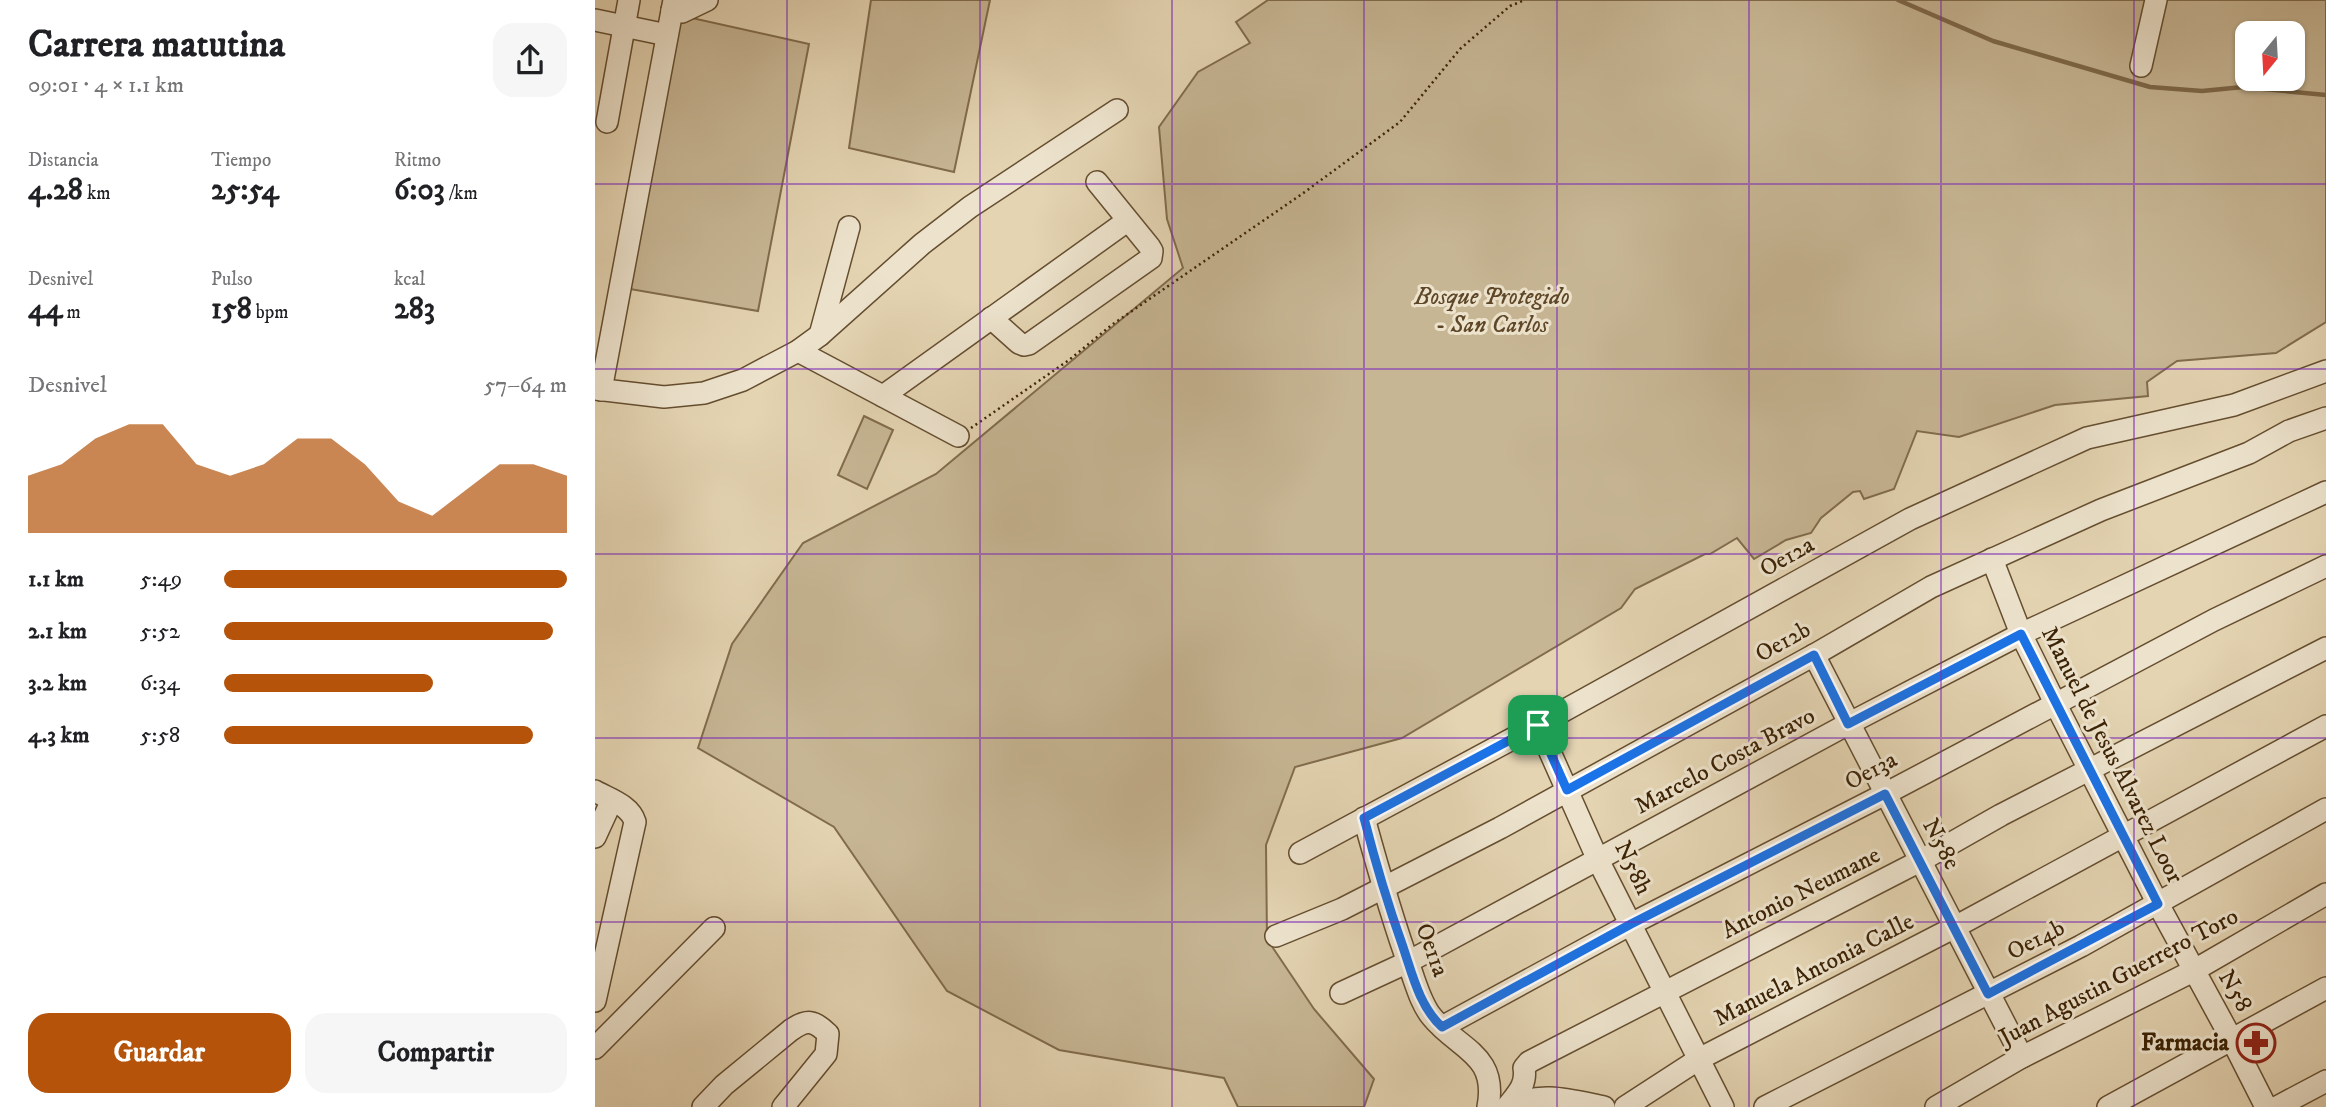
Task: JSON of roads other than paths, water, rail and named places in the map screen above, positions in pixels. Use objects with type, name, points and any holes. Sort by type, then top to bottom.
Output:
[{"type":"street","points":[[607,122],[629,0]]},
{"type":"street","points":[[706,0],[682,12],[673,5],[598,389],[664,397],[704,393],[743,380],[799,351],[922,244],[969,207],[1117,110]]},
{"type":"street","points":[[2141,66],[2156,0]]},
{"type":"street","points":[[595,20],[667,35]]},
{"type":"street","points":[[991,318],[1019,343],[1029,344],[1150,258],[1152,251],[1097,182]]},
{"type":"street","points":[[883,396],[1127,220]]},
{"type":"street","points":[[820,335],[849,227]]},
{"type":"street","points":[[799,351],[958,436]]},
{"type":"street","name":"Oe12a","points":[[1300,853],[1910,519],[2087,438],[2234,405],[2326,371]]},
{"type":"street","name":"Oe12b","points":[[1276,936],[1383,890],[1814,655],[1931,587],[2101,510],[2249,453],[2289,431],[2326,418]]},
{"type":"street","name":"Marcelo Costa Bravo","points":[[1341,993],[1408,962],[1848,724],[2021,634],[2326,492]]},
{"type":"street","name":"Manuel de Jesus Alvarez Loor","points":[[1993,559],[2021,634],[2193,971]]},
{"type":"street","name":"Oe13a","points":[[1442,1027],[1631,924],[1885,794],[2214,620],[2326,566]]},
{"type":"street","name":"Antonio Neumane","points":[[1509,1107],[1524,1084],[1524,1068],[1529,1062],[2326,648]]},
{"type":"street","name":"N58e","points":[[1814,655],[2021,1058]]},
{"type":"street","name":"N58h","points":[[1538,725],[1598,860],[1723,1107]]},
{"type":"street","name":"Manuela Antonia Calle","points":[[1625,1107],[1699,1059],[1955,927],[2326,726]]},
{"type":"street","points":[[595,837],[603,796],[625,807],[633,816],[634,829],[595,1001]]},
{"type":"street","name":"Oe14b","points":[[1765,1107],[2158,904],[2326,809]]},
{"type":"street","name":"Oe11a","points":[[1364,818],[1383,890],[1408,962],[1431,1016],[1477,1058],[1489,1077],[1491,1091],[1488,1107]]},
{"type":"street","name":"Juan Agustin Guerrero Toro","points":[[1936,1107],[2021,1058],[2193,971],[2326,894]]},
{"type":"street","points":[[595,1048],[714,928]]},
{"type":"street","name":"N58","points":[[2193,971],[2231,1038]]},
{"type":"street","points":[[2108,1107],[2326,988]]},
{"type":"street","points":[[703,1107],[724,1085],[791,1030],[801,1023],[813,1023],[828,1034],[826,1054],[783,1107]]},
{"type":"street","points":[[2231,1038],[2266,1107]]},
{"type":"street","points":[[2277,1107],[2326,1081]]},
{"type":"street","points":[[1509,1107],[1530,1099],[1551,1097],[1604,1107]]},
{"type":"waterway","points":[[1898,0],[1993,41],[2150,87],[2202,91],[2243,87],[2326,95]]},
{"type":"place","name":"Farmacia","points":[[2256,1043]]},
{"type":"park label","name":"Bosque Protegido - San Carlos","points":[[1492,311]]}]
